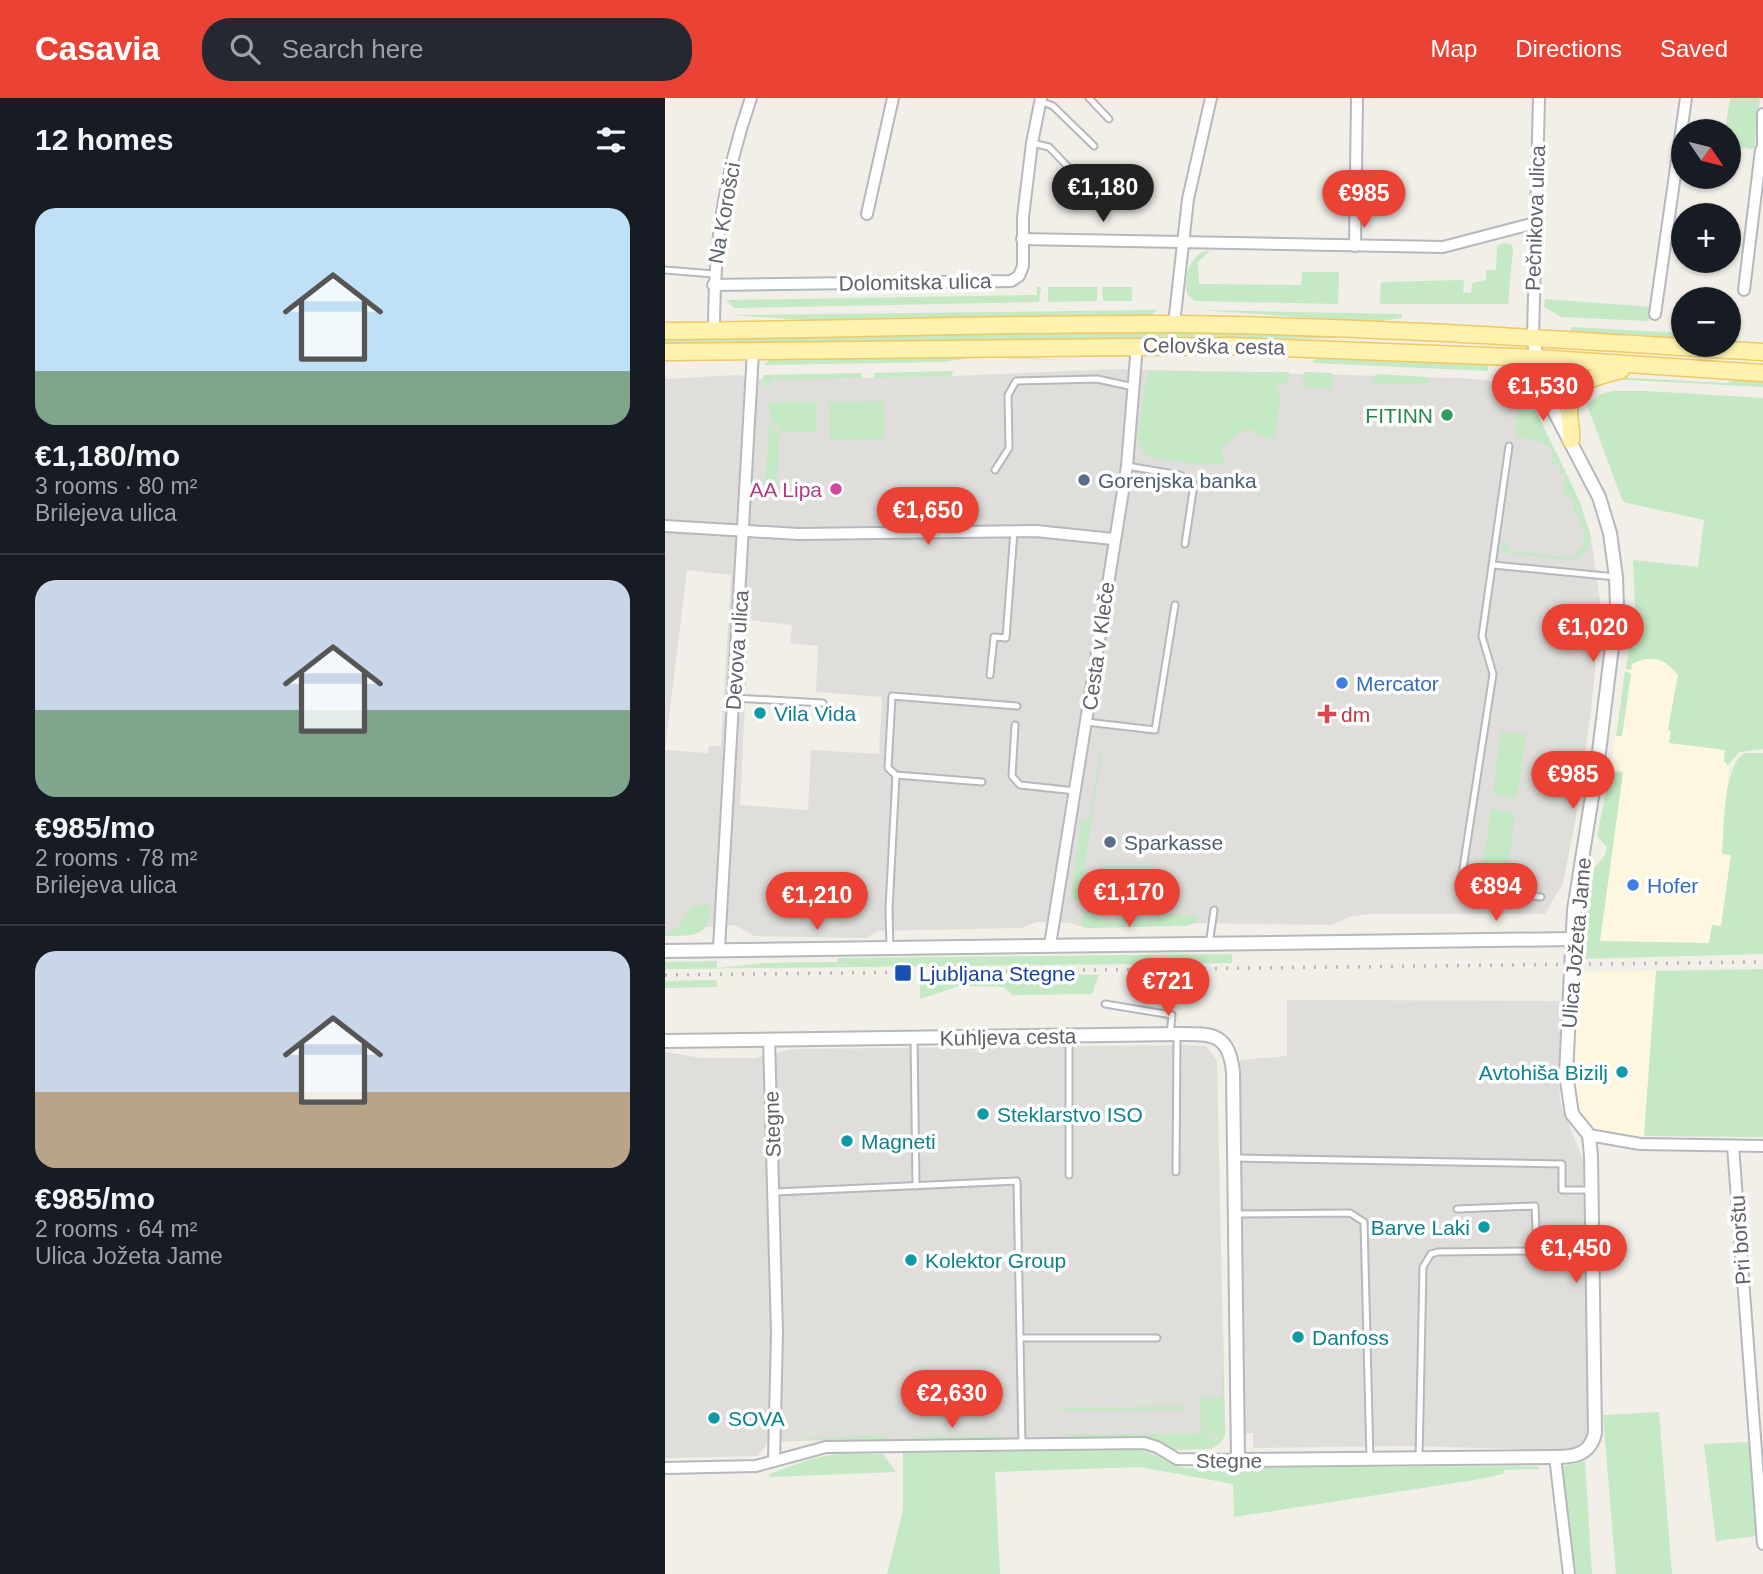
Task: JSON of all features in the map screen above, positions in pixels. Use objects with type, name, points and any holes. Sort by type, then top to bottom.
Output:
[{"type":"main road","name":"Celovška cesta","points":[[665,331],[1174,324],[1496,335],[1763,352]]},
{"type":"main road","name":"Celovška cesta","points":[[665,352],[1137,345],[1310,348],[1536,358],[1763,373]]},
{"type":"main road","points":[[1571,440],[1569,408],[1579,385],[1594,376],[1637,366]]},
{"type":"street","name":"Na Korošci","points":[[714,331],[713,279],[728,176],[751,98]]},
{"type":"street","points":[[867,214],[893,98]]},
{"type":"street","points":[[1174,324],[1188,199],[1211,98]]},
{"type":"street","points":[[1355,246],[1357,98]]},
{"type":"street","name":"Pečnikova ulica","points":[[1533,338],[1539,98]]},
{"type":"street","points":[[1655,314],[1686,98]]},
{"type":"street","name":"Dolomitska ulica","points":[[713,279],[1011,281],[1019,276],[1023,266],[1022,239],[1032,143],[1041,100]]},
{"type":"street","points":[[1744,290],[1762,151],[1763,114]]},
{"type":"street","points":[[1022,239],[1443,247],[1535,223]]},
{"type":"street","name":"Ulica Jožeta Jame","points":[[1533,338],[1536,358],[1550,403],[1599,497],[1610,533],[1616,577],[1611,652],[1572,939],[1566,1074],[1572,1114],[1589,1135],[1595,1433]]},
{"type":"street","name":"Cesta v Kleče","points":[[1050,945],[1113,539],[1127,466],[1137,345]]},
{"type":"street","name":"Devova ulica","points":[[719,948],[745,531],[753,351]]},
{"type":"street","points":[[665,526],[799,534],[1014,531],[1073,533],[1113,539]]},
{"type":"street","points":[[665,951],[719,948],[890,949],[1572,939]]},
{"type":"street","name":"Kuhljeva cesta","points":[[665,1041],[1174,1034],[1209,1034],[1218,1038],[1231,1056],[1238,1460]]},
{"type":"street","name":"Stegne","points":[[769,1039],[775,1192],[774,1461]]},
{"type":"street","points":[[1589,1135],[1640,1143],[1763,1146]]},
{"type":"street","name":"Pri borštu","points":[[1733,1146],[1763,1544]]},
{"type":"street","name":"Stegne","points":[[665,1468],[756,1466],[826,1447],[1144,1443],[1157,1447],[1177,1460],[1555,1457],[1581,1454],[1589,1447],[1595,1433]]},
{"type":"street","points":[[1555,1457],[1569,1574]]},
{"type":"lane","points":[[1089,98],[1109,119]]},
{"type":"lane","points":[[1041,100],[1053,106],[1094,146]]},
{"type":"lane","points":[[1032,143],[1049,147],[1090,190]]},
{"type":"lane","points":[[665,270],[713,279]]},
{"type":"lane","points":[[995,470],[1009,448],[1008,395],[1016,381],[1097,379],[1134,387]]},
{"type":"lane","points":[[1509,446],[1482,636],[1493,674],[1460,888],[1541,897]]},
{"type":"lane","points":[[1127,466],[1180,475],[1193,484],[1185,544]]},
{"type":"lane","points":[[990,675],[994,637],[1006,638],[1014,531]]},
{"type":"lane","points":[[1493,565],[1616,577]]},
{"type":"lane","points":[[1086,722],[1155,730],[1175,605]]},
{"type":"lane","points":[[982,782],[896,775],[888,768],[893,696],[1017,706]]},
{"type":"lane","points":[[734,698],[823,703]]},
{"type":"lane","points":[[1015,725],[1012,776],[1020,785],[1076,791]]},
{"type":"lane","points":[[890,949],[888,908],[896,775]]},
{"type":"lane","points":[[1209,945],[1214,910]]},
{"type":"lane","points":[[1105,1004],[1172,1014],[1176,1172]]},
{"type":"lane","points":[[1069,1036],[1069,1175]]},
{"type":"lane","points":[[914,1038],[916,1186]]},
{"type":"lane","points":[[1233,1158],[1562,1164],[1562,1190],[1592,1190]]},
{"type":"lane","points":[[775,1192],[1017,1181],[1022,1445]]},
{"type":"lane","points":[[1457,1209],[1535,1206],[1537,1251]]},
{"type":"lane","points":[[1234,1214],[1350,1213],[1358,1216],[1366,1229],[1370,1459]]},
{"type":"lane","points":[[1419,1459],[1423,1267],[1426,1260],[1438,1252],[1537,1251],[1592,1245]]},
{"type":"lane","points":[[1022,1338],[1157,1338]]},
{"type":"shaded area","points":[[1116,369],[1457,378],[1487,380],[1529,398],[1569,479],[1590,531],[1601,607],[1591,711],[1576,817],[1563,883],[1545,914],[1369,914],[1353,916],[1331,925],[1195,923],[1085,928],[1071,923],[1037,922],[1021,928],[878,931],[866,938],[754,936],[735,925],[707,927],[692,935],[665,936],[665,750],[665,379],[736,375],[770,380]],"holes":[[[687,570],[731,575],[721,746],[709,746],[708,753],[665,750]],[[749,620],[792,625],[790,643],[818,646],[816,692],[882,697],[879,754],[811,750],[808,810],[740,805]]]},
{"type":"shaded area","points":[[1646,657],[1663,660],[1678,675],[1668,729],[1725,750],[1724,761],[1729,767],[1722,853],[1731,855],[1721,926],[1710,943],[1600,941],[1623,772],[1610,771],[1622,691],[1626,669],[1631,669],[1632,664]]},
{"type":"shaded area","points":[[1656,971],[1644,1136],[1611,1134],[1595,1129],[1581,1114],[1573,1084],[1579,972]]},
{"type":"shaded area","points":[[1287,1000],[1562,1001],[1558,1075],[1561,1105],[1583,1159],[1588,1432],[1579,1447],[1552,1450],[1410,1446],[1253,1448],[1253,1433],[1243,1433],[1240,1060],[1287,1056]]},
{"type":"shaded area","points":[[1206,1046],[1217,1060],[1225,1435],[1220,1443],[1212,1449],[1173,1449],[1151,1438],[827,1440],[768,1442],[758,1456],[665,1458],[665,1052],[702,1058],[755,1058],[792,1049]]},
{"type":"green space","points":[[1730,98],[1760,98],[1754,149],[1741,147],[1741,119],[1727,119]]},
{"type":"green space","points":[[1503,243],[1511,244],[1513,249],[1508,304],[1380,304],[1381,282],[1464,280],[1463,293],[1471,293],[1472,283],[1486,280],[1486,270],[1496,270],[1497,246]]},
{"type":"green space","points":[[1205,251],[1210,251],[1198,262],[1199,284],[1301,285],[1302,272],[1339,272],[1338,304],[1194,301],[1187,294],[1187,275],[1191,264]]},
{"type":"green space","points":[[1037,287],[1041,287],[1039,302],[734,308],[726,300],[1037,295]]},
{"type":"green space","points":[[1048,287],[1097,287],[1097,301],[1048,302]]},
{"type":"green space","points":[[1102,287],[1132,287],[1132,301],[1103,301]]},
{"type":"green space","points":[[1545,299],[1652,307],[1649,321],[1561,317],[1544,307]]},
{"type":"green space","points":[[1158,310],[1146,318],[833,322],[733,315]]},
{"type":"green space","points":[[1199,310],[1402,314],[1402,318],[1372,322]]},
{"type":"green space","points":[[1571,327],[1671,332],[1671,339],[1571,334]]},
{"type":"green space","points":[[1132,331],[1268,333],[1488,344],[1356,338],[665,345],[665,338]]},
{"type":"green space","points":[[986,355],[1059,360],[974,357],[944,362],[764,365],[771,359]]},
{"type":"green space","points":[[1336,356],[1488,363],[1488,371],[1314,363],[1313,360]]},
{"type":"green space","points":[[953,371],[952,376],[874,378],[874,373]]},
{"type":"green space","points":[[1150,371],[1289,372],[1289,385],[1277,384],[1277,389],[1281,390],[1275,438],[1265,438],[1250,429],[1237,433],[1221,449],[1225,463],[1203,465],[1145,456],[1137,442],[1146,380]]},
{"type":"green space","points":[[1304,372],[1332,373],[1331,389],[1302,386]]},
{"type":"green space","points":[[862,373],[862,378],[771,380],[770,388],[763,385],[763,375]]},
{"type":"green space","points":[[1376,374],[1428,377],[1428,383],[1372,384]]},
{"type":"green space","points":[[1614,377],[1726,383],[1745,378],[1763,379],[1763,387],[1608,379]]},
{"type":"green space","points":[[1505,386],[1531,401],[1580,502],[1591,538],[1585,552],[1579,557],[1572,561],[1503,552],[1502,544],[1508,540],[1507,550],[1575,559],[1577,550],[1582,550],[1584,530],[1580,529],[1581,520],[1573,508],[1574,499],[1565,497],[1565,476],[1559,474],[1560,466],[1551,464],[1552,451],[1543,442],[1517,437],[1517,403],[1505,392]]},
{"type":"green space","points":[[1612,391],[1763,398],[1763,749],[1739,752],[1728,765],[1724,761],[1725,750],[1669,743],[1671,731],[1668,730],[1678,675],[1669,665],[1646,659],[1632,664],[1631,670],[1626,669],[1635,606],[1633,560],[1698,567],[1704,520],[1623,502],[1587,405],[1601,394]]},
{"type":"green space","points":[[883,401],[884,439],[830,440],[829,402]]},
{"type":"green space","points":[[769,402],[817,402],[817,431],[783,432],[770,418]]},
{"type":"green space","points":[[769,422],[779,432],[777,492],[765,493]]},
{"type":"green space","points":[[1625,671],[1631,674],[1622,736],[1616,736]]},
{"type":"green space","points":[[1501,732],[1526,734],[1517,798],[1493,795]]},
{"type":"green space","points":[[1100,750],[1102,751],[1079,903],[1070,899],[1082,819],[1090,819]]},
{"type":"green space","points":[[1745,753],[1763,753],[1763,954],[1578,959],[1582,915],[1585,916],[1592,871],[1605,855],[1607,847],[1597,836],[1610,771],[1623,772],[1600,941],[1709,943],[1712,925],[1721,926],[1731,855],[1722,854],[1729,784],[1732,770]]},
{"type":"green space","points":[[1491,809],[1515,813],[1506,885],[1488,883],[1482,874]]},
{"type":"green space","points":[[703,903],[711,906],[710,917],[703,930],[691,935],[665,936],[665,932],[676,929],[693,905],[701,907]]},
{"type":"green space","points":[[1083,911],[1096,913],[1096,918],[1106,920],[1107,914],[1109,919],[1115,920],[1116,916],[1156,919],[1157,912],[1198,916],[1195,923],[1186,926],[1085,928],[1081,924]]},
{"type":"green space","points":[[1232,954],[1232,963],[665,969],[665,962],[717,961],[717,968],[764,963],[837,962],[838,958]]},
{"type":"green space","points":[[1763,969],[1763,1137],[1644,1136],[1656,971]]},
{"type":"green space","points":[[1036,974],[1099,975],[1092,994],[1012,995],[1004,987],[960,986],[920,999],[920,980],[1035,979]]},
{"type":"green space","points":[[717,980],[717,987],[665,988],[665,981]]},
{"type":"green space","points":[[1223,1325],[1225,1435],[1222,1441],[1201,1428],[1201,1408],[1197,1398],[1222,1397]]},
{"type":"green space","points":[[1185,1406],[1186,1410],[1060,1411],[1060,1408]]},
{"type":"green space","points":[[1659,1412],[1672,1574],[1616,1574],[1603,1415]]},
{"type":"green space","points":[[1201,1430],[1221,1443],[1206,1449],[1172,1450],[1155,1438],[1066,1437],[1069,1434],[1198,1434]]},
{"type":"green space","points":[[882,1435],[888,1437],[886,1441],[781,1440]]},
{"type":"green space","points":[[994,1435],[1007,1438],[909,1438],[913,1436]]},
{"type":"green space","points":[[1749,1442],[1757,1536],[1716,1541],[1704,1444]]},
{"type":"green space","points":[[1137,1450],[1185,1468],[1538,1466],[1539,1469],[1504,1470],[1503,1474],[1474,1480],[1234,1517],[1233,1484],[1140,1467],[995,1472],[1000,1574],[887,1574],[903,1510],[903,1453]]},
{"type":"green space","points":[[840,1453],[883,1454],[896,1472],[770,1477],[769,1474],[811,1459]]},
{"type":"green space","points":[[1585,1461],[1592,1574],[1576,1574],[1562,1473],[1564,1466]]},
{"type":"railway","points":[[665,975],[1763,962]]},
{"type":"place","name":"FITINN","points":[[1447,415]]},
{"type":"place","name":"Gorenjska banka","points":[[1084,480]]},
{"type":"place","name":"AA Lipa","points":[[836,489]]},
{"type":"place","name":"Mercator","points":[[1342,683]]},
{"type":"place","name":"Vila Vida","points":[[760,713]]},
{"type":"place","name":"dm","points":[[1327,714]]},
{"type":"place","name":"Sparkasse","points":[[1110,842]]},
{"type":"place","name":"Hofer","points":[[1633,885]]},
{"type":"place","name":"Ljubljana Stegne","points":[[903,973]]},
{"type":"place","name":"Avtohiša Bizilj","points":[[1622,1072]]},
{"type":"place","name":"Steklarstvo ISO","points":[[983,1114]]},
{"type":"place","name":"Magneti","points":[[847,1141]]},
{"type":"place","name":"Barve Laki","points":[[1484,1227]]},
{"type":"place","name":"Kolektor Group","points":[[911,1260]]},
{"type":"place","name":"Danfoss","points":[[1298,1337]]},
{"type":"place","name":"SOVA","points":[[714,1418]]}]
